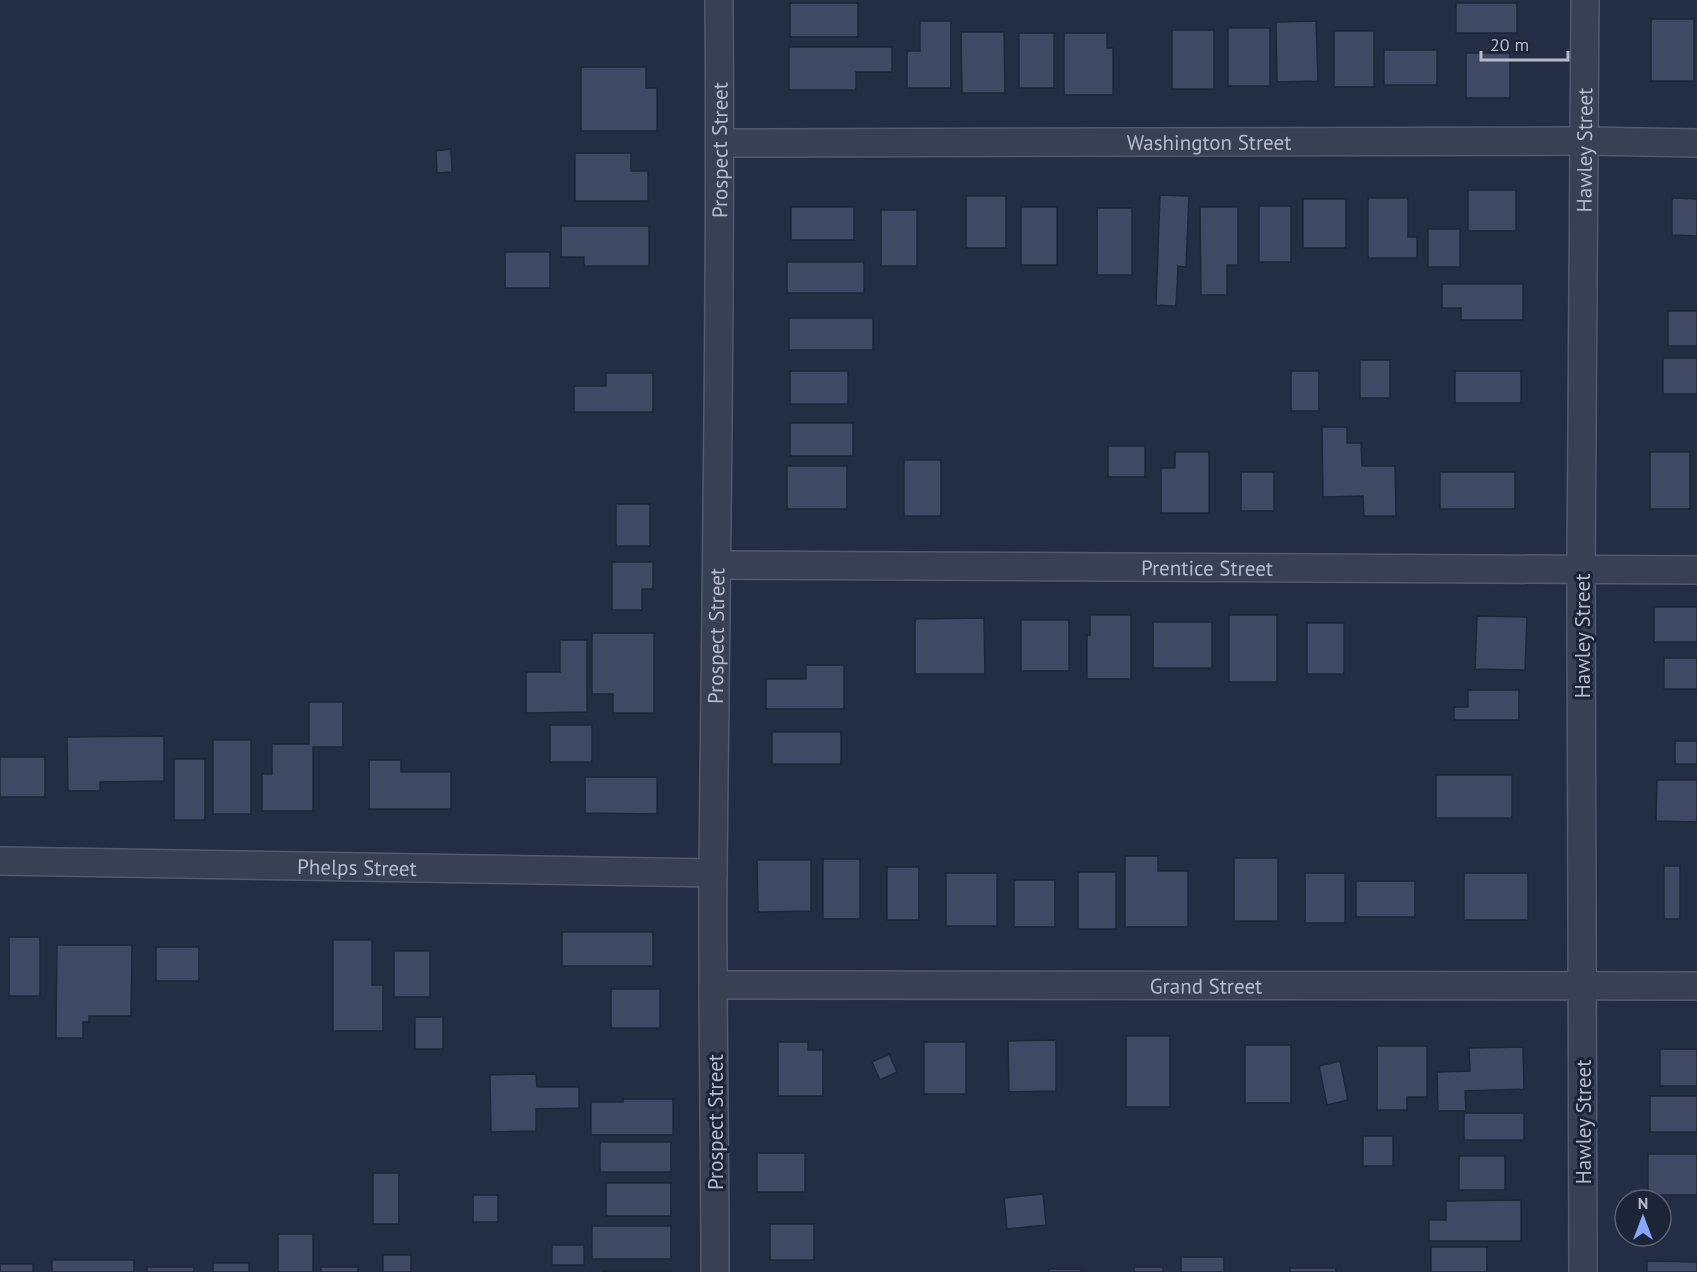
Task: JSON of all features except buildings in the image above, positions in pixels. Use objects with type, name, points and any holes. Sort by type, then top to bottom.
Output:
[{"type":"street","name":"Prospect Street","points":[[715,1272],[713,873],[718,565],[720,143],[718,0]]},
{"type":"street","name":"Hawley Street","points":[[1583,1272],[1581,571],[1586,141],[1585,0]]},
{"type":"street","name":"Washington Street","points":[[720,143],[1586,141],[1697,143]]},
{"type":"street","name":"Prentice Street","points":[[718,565],[1697,570]]},
{"type":"street","name":"Phelps Street","points":[[0,861],[713,873]]},
{"type":"street","name":"Grand Street","points":[[714,986],[1697,986]]}]
